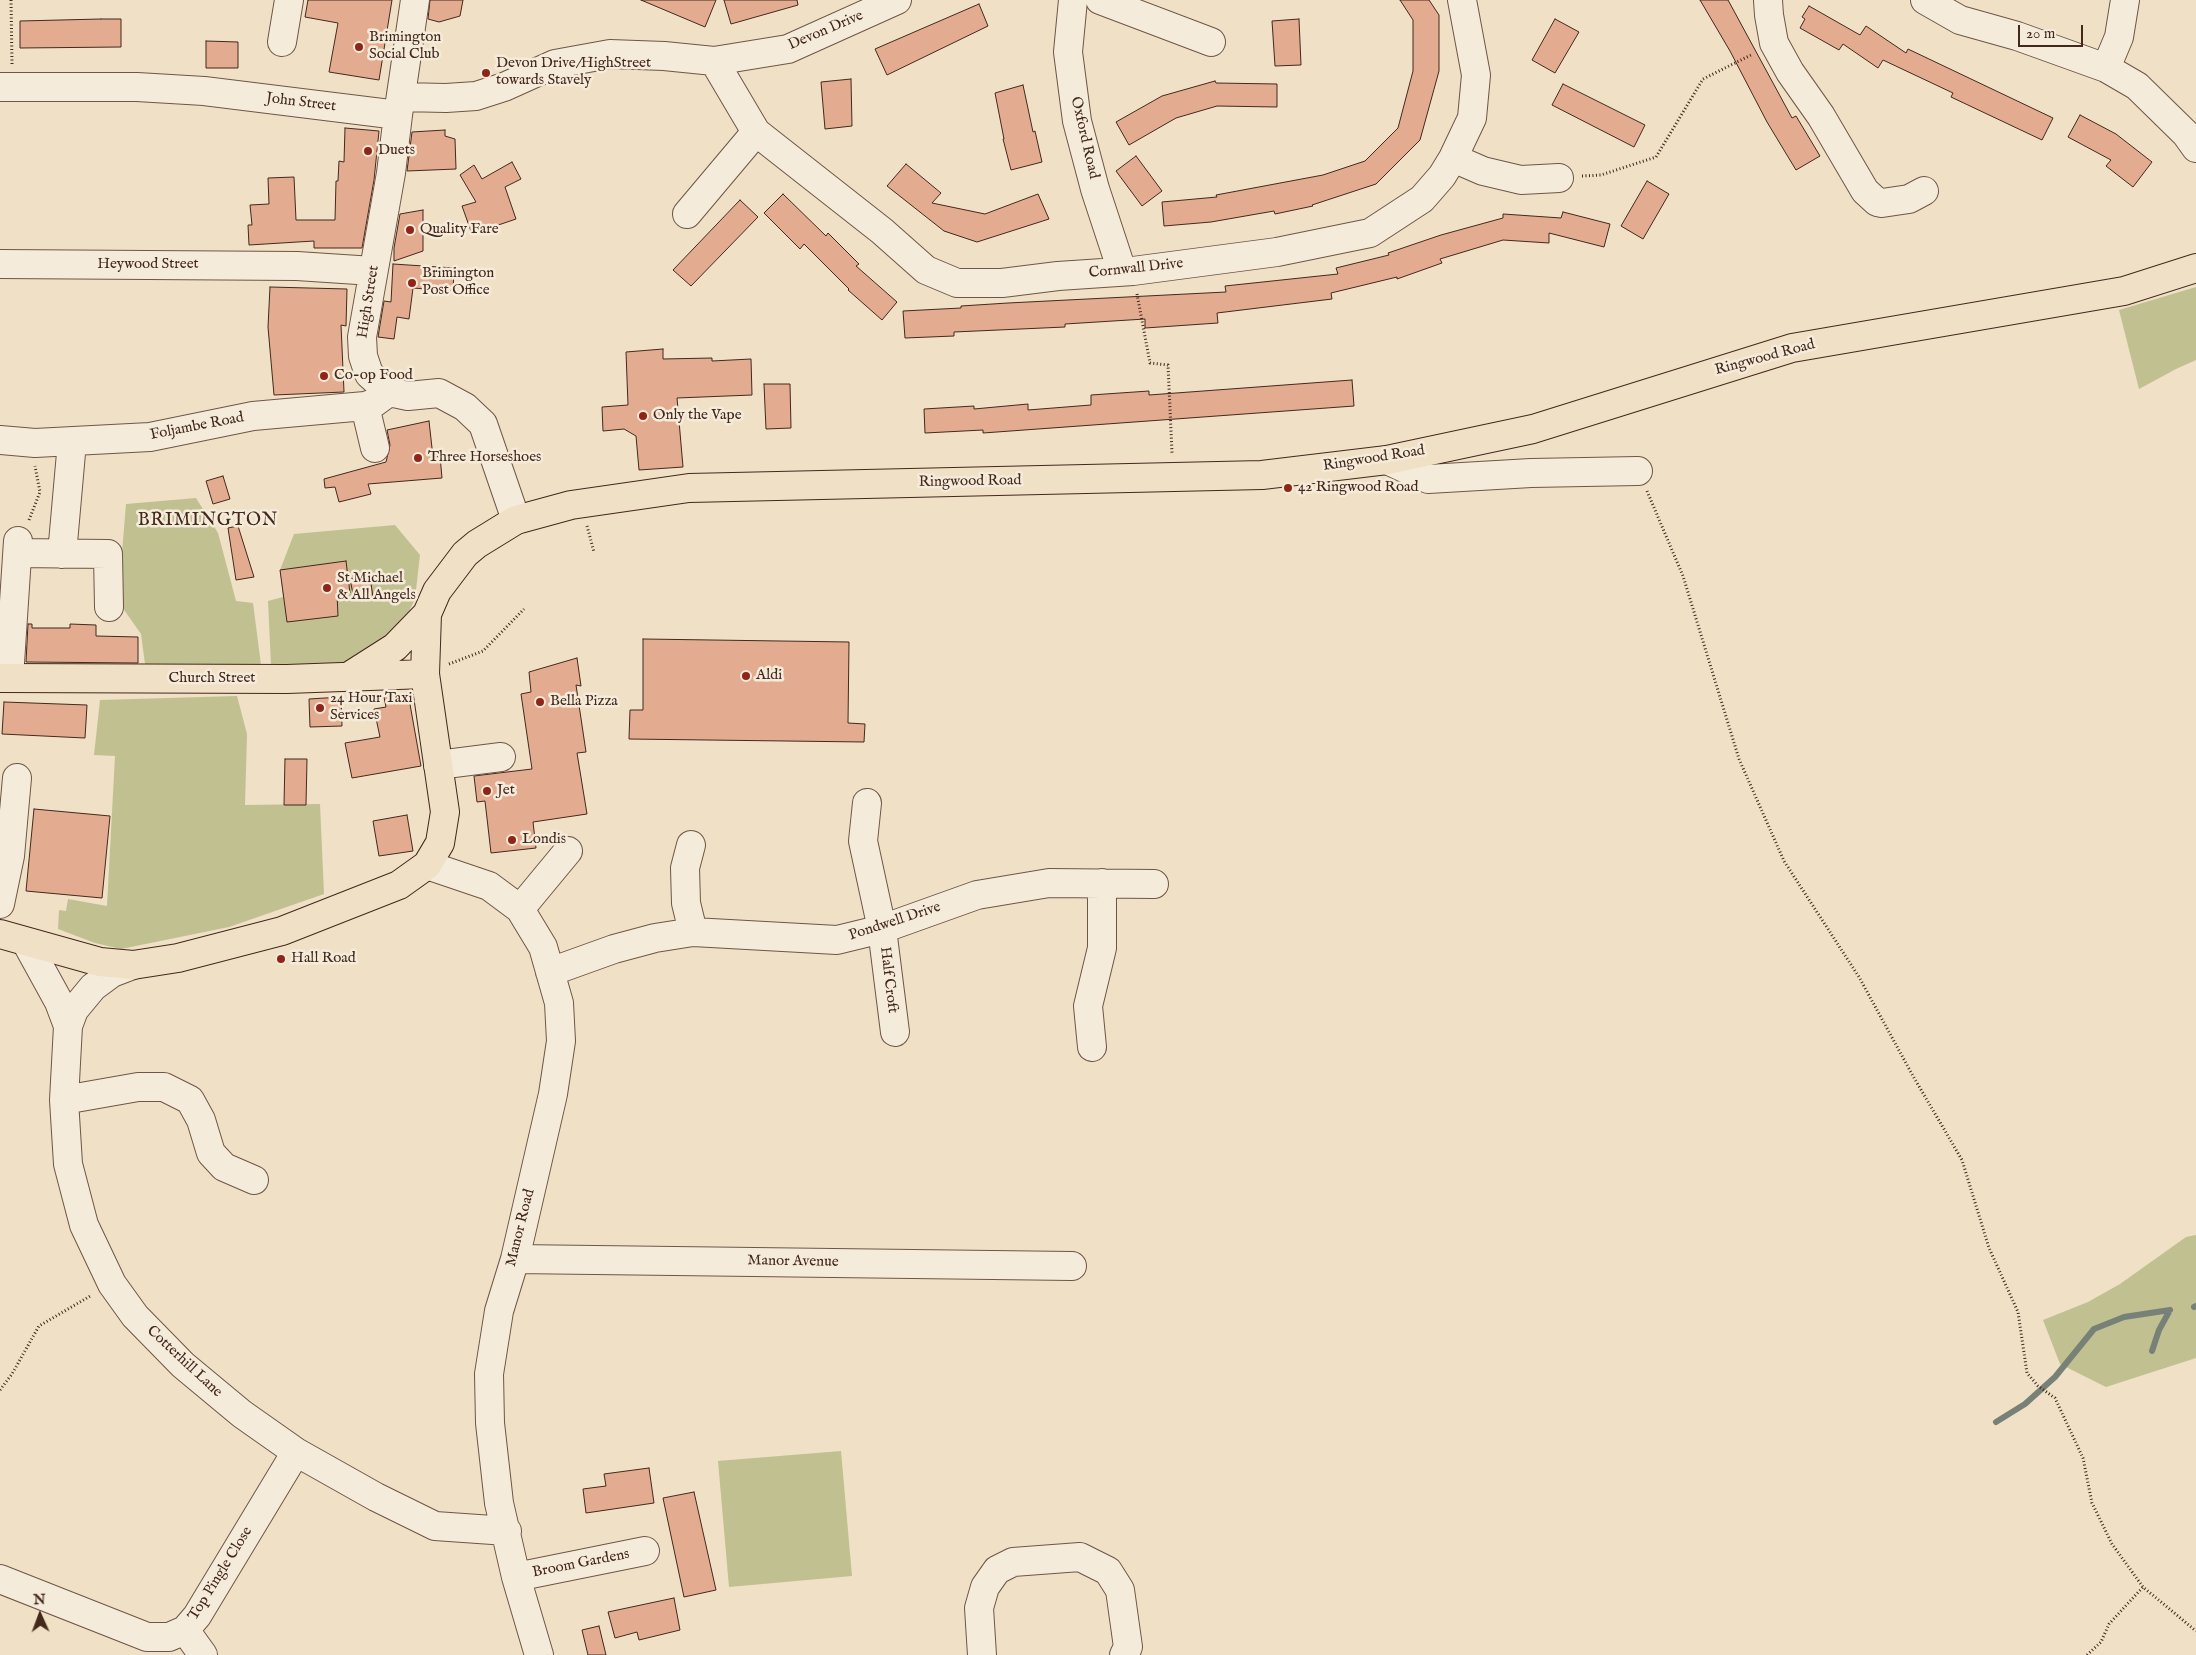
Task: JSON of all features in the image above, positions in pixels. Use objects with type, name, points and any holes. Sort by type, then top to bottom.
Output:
[{"type":"highway","name":"Ringwood Road","points":[[350,676],[395,647],[427,614],[437,591],[466,554],[477,544],[516,520],[571,505],[689,488],[1262,475],[1387,460],[1532,429],[1792,348],[2124,291],[2196,268]]},
{"type":"highway","name":"Ringwood Road","points":[[427,614],[425,674],[445,812],[440,843],[427,865]]},
{"type":"highway","name":"Church Street","points":[[5,678],[287,679],[425,674]]},
{"type":"highway","points":[[0,934],[100,962],[133,965],[178,958],[282,931],[399,885],[427,865]]},
{"type":"street","points":[[282,42],[289,0]]},
{"type":"street","name":"High Street","points":[[390,392],[369,374],[363,356],[362,337],[391,173],[415,0]]},
{"type":"street","name":"Devon Drive","points":[[399,106],[446,98],[476,96],[504,87],[555,64],[610,54],[664,56],[714,62],[788,49],[897,0]]},
{"type":"street","name":"Oxford Road","points":[[1073,0],[1068,52],[1077,121],[1096,189],[1128,271]]},
{"type":"street","points":[[1100,0],[1211,42]]},
{"type":"street","name":"Cornwall Drive","points":[[714,62],[756,132],[882,231],[926,270],[957,283],[1002,283],[1128,271],[1277,252],[1370,233],[1422,199],[1442,176],[1453,158],[1472,118],[1476,75],[1462,0]]},
{"type":"street","points":[[1768,0],[1768,14],[1774,43],[1790,72],[1821,116],[1865,191],[1877,202],[1900,201],[1924,191]]},
{"type":"street","points":[[1925,0],[1960,20],[2017,36],[2106,68],[2137,86],[2193,134]]},
{"type":"street","points":[[2106,68],[2119,37],[2125,0]]},
{"type":"street","name":"John Street","points":[[6,87],[204,90],[399,106]]},
{"type":"street","points":[[687,214],[756,132]]},
{"type":"street","points":[[1453,158],[1483,172],[1521,180],[1559,178]]},
{"type":"street","name":"Heywood Street","points":[[0,264],[297,266],[373,271]]},
{"type":"street","points":[[390,392],[408,396],[439,393],[465,407],[483,424],[516,520]]},
{"type":"street","name":"Foljambe Road","points":[[0,440],[35,456],[72,442],[150,437],[253,416],[366,406],[374,404],[390,392]]},
{"type":"street","points":[[366,406],[375,448]]},
{"type":"street","points":[[62,554],[72,442]]},
{"type":"street","points":[[1387,460],[1428,478],[1531,473],[1638,471]]},
{"type":"street","points":[[5,678],[18,547],[62,554],[108,554],[109,607]]},
{"type":"street","points":[[438,765],[501,757]]},
{"type":"street","points":[[0,904],[10,856],[17,778]]},
{"type":"street","name":"Half Croft","points":[[867,803],[863,841],[882,929],[895,1032]]},
{"type":"street","points":[[691,845],[685,868],[686,903],[693,932]]},
{"type":"street","points":[[520,909],[568,851]]},
{"type":"street","name":"Manor Road","points":[[427,865],[489,886],[520,909],[543,947],[559,1003],[562,1041],[553,1094],[515,1259],[499,1311],[489,1374],[490,1423],[499,1503],[516,1577],[539,1655]]},
{"type":"street","name":"Pondwell Drive","points":[[550,972],[614,949],[655,938],[693,932],[837,940],[882,929],[977,895],[1049,883],[1154,884]]},
{"type":"street","points":[[1092,1047],[1088,1006],[1102,948],[1102,883]]},
{"type":"street","name":"Cotterhill Lane","points":[[26,942],[59,1002],[68,1026]]},
{"type":"street","name":"Cotterhill Lane","points":[[133,965],[112,973],[93,987],[74,1010],[68,1026],[64,1100],[68,1164],[84,1225],[112,1284],[136,1316],[182,1365],[242,1414],[296,1452],[435,1526],[506,1531]]},
{"type":"street","points":[[64,1100],[138,1087],[164,1087],[190,1100],[201,1120],[211,1153],[224,1167],[254,1180]]},
{"type":"street","name":"Manor Avenue","points":[[515,1259],[1072,1266]]},
{"type":"street","name":"Top Pingle Close","points":[[0,1578],[147,1637],[169,1637],[185,1630],[197,1616],[296,1452]]},
{"type":"street","name":"Broom Gardens","points":[[516,1577],[645,1551]]},
{"type":"street","points":[[982,1655],[979,1608],[985,1587],[997,1570],[1013,1562],[1080,1557],[1108,1571],[1120,1590],[1128,1647],[1124,1655]]},
{"type":"street","points":[[185,1630],[203,1655]]},
{"type":"path","points":[[6,87],[11,0]]},
{"type":"path","points":[[1559,178],[1601,175],[1656,157],[1703,79],[1774,43]]},
{"type":"path","points":[[1128,271],[1150,363],[1168,364],[1172,478]]},
{"type":"path","points":[[18,547],[40,492],[35,456]]},
{"type":"path","points":[[1638,471],[1683,576],[1739,759],[1780,852],[1859,978],[1962,1160],[1989,1248],[2018,1312],[2027,1373],[2038,1386],[2054,1398],[2083,1458],[2092,1503],[2112,1544],[2142,1587],[2196,1631]]},
{"type":"path","points":[[589,534],[594,552]]},
{"type":"path","points":[[425,674],[483,651],[524,609]]},
{"type":"path","points":[[0,1390],[12,1374],[39,1326],[112,1284]]},
{"type":"path","points":[[2087,1655],[2101,1642],[2109,1624],[2142,1587]]},
{"type":"green space","points":[[2196,287],[2196,360],[2139,389],[2119,310]]},
{"type":"green space","points":[[196,498],[218,533],[236,601],[253,603],[261,665],[145,664],[141,634],[122,607],[120,577],[126,504]]},
{"type":"green space","points":[[395,525],[420,555],[415,599],[401,628],[361,666],[271,665],[268,601],[283,597],[280,570],[294,534]]},
{"type":"green space","points":[[237,696],[247,734],[245,805],[320,804],[324,894],[229,927],[121,949],[95,943],[58,929],[59,910],[66,911],[68,899],[107,906],[115,756],[94,755],[100,700]]},
{"type":"green space","points":[[2196,1235],[2196,1358],[2106,1387],[2060,1364],[2043,1320],[2088,1302],[2120,1284],[2186,1237]]},
{"type":"green space","points":[[841,1451],[852,1576],[729,1587],[718,1461]]},
{"type":"building","name":"Brimington Social Club","points":[[308,0],[392,0],[379,80],[329,72],[338,23],[305,17]]},
{"type":"building","points":[[430,0],[463,0],[460,16],[439,22],[428,19]]},
{"type":"building","points":[[641,0],[716,0],[705,27]]},
{"type":"building","points":[[724,0],[797,0],[798,5],[731,24]]},
{"type":"building","points":[[1400,0],[1429,0],[1439,15],[1439,71],[1420,140],[1376,184],[1313,206],[1275,214],[1274,211],[1211,222],[1164,226],[1162,202],[1217,197],[1216,195],[1323,175],[1365,161],[1398,128],[1413,71],[1413,20]]},
{"type":"building","points":[[1700,0],[1728,0],[1792,118],[1796,116],[1820,156],[1796,170],[1767,122],[1730,51]]},
{"type":"building","points":[[979,4],[988,26],[887,75],[875,49]]},
{"type":"building","points":[[1809,6],[1860,35],[1866,26],[1906,53],[1908,49],[2053,118],[2042,140],[1951,97],[1953,93],[1883,60],[1878,68],[1843,44],[1839,50],[1800,28],[1805,19],[1802,17]]},
{"type":"building","points":[[121,19],[121,47],[20,48],[20,21]]},
{"type":"building","points":[[1299,19],[1301,65],[1275,66],[1272,21]]},
{"type":"building","points":[[1555,19],[1579,32],[1555,73],[1532,60]]},
{"type":"building","points":[[206,41],[238,42],[238,68],[206,68]]},
{"type":"building","points":[[851,79],[852,126],[825,129],[821,82]]},
{"type":"building","points":[[1215,81],[1216,83],[1277,84],[1277,107],[1217,106],[1176,118],[1129,145],[1116,122],[1162,96]]},
{"type":"building","points":[[1563,84],[1645,125],[1634,147],[1552,105]]},
{"type":"building","points":[[1023,85],[1033,132],[1035,131],[1042,162],[1011,170],[1003,139],[995,93]]},
{"type":"building","points":[[2080,115],[2116,134],[2152,162],[2133,187],[2106,166],[2111,160],[2068,137]]},
{"type":"building","points":[[345,128],[379,131],[374,180],[362,248],[314,248],[314,241],[249,245],[248,225],[252,225],[250,205],[269,204],[268,178],[294,177],[296,220],[335,220],[336,181],[338,181],[339,161],[344,162]]},
{"type":"building","points":[[445,130],[445,136],[455,139],[456,169],[407,171],[412,132]]},
{"type":"building","points":[[1136,156],[1162,191],[1142,206],[1116,171]]},
{"type":"building","points":[[512,162],[521,179],[505,187],[516,219],[472,234],[462,206],[476,202],[460,175],[474,165],[482,179]]},
{"type":"building","points":[[906,164],[941,193],[932,203],[985,214],[1038,194],[1049,219],[977,242],[944,231],[887,186]]},
{"type":"building","points":[[1647,181],[1669,194],[1643,239],[1621,226]]},
{"type":"building","points":[[783,194],[826,236],[828,233],[859,264],[856,266],[897,302],[882,320],[848,290],[804,244],[800,249],[764,213]]},
{"type":"building","points":[[740,200],[758,217],[691,286],[673,270]]},
{"type":"building","points":[[423,210],[423,251],[394,261],[394,248],[400,214]]},
{"type":"building","points":[[1563,212],[1610,224],[1604,247],[1549,233],[1549,243],[1503,240],[1440,259],[1442,263],[1397,279],[1397,277],[1331,293],[1332,299],[1217,313],[1218,323],[1145,328],[1145,319],[1065,324],[1065,327],[954,332],[954,336],[905,338],[903,311],[1008,303],[1226,292],[1225,286],[1338,274],[1336,268],[1389,255],[1388,253],[1441,235],[1503,218],[1503,214],[1561,218]]},
{"type":"building","points":[[393,264],[454,268],[453,291],[413,288],[409,319],[397,317],[394,339],[378,337],[384,301],[391,302]]},
{"type":"building","points":[[270,287],[347,289],[346,326],[341,325],[344,392],[274,395],[268,327]]},
{"type":"building","points":[[663,349],[663,359],[712,358],[712,361],[751,359],[752,395],[677,398],[683,467],[639,470],[636,436],[624,429],[603,431],[602,407],[628,405],[626,352]]},
{"type":"building","points":[[1352,380],[1354,406],[983,433],[983,430],[925,433],[924,409],[974,406],[974,409],[1028,404],[1028,410],[1091,405],[1091,395],[1149,391],[1149,395]]},
{"type":"building","points":[[764,384],[790,384],[791,428],[766,429]]},
{"type":"building","points":[[429,421],[433,457],[440,456],[442,478],[368,484],[371,494],[339,502],[335,487],[325,488],[324,479],[386,462],[390,445],[387,430]]},
{"type":"building","points":[[223,476],[230,499],[213,504],[206,481]]},
{"type":"building","points":[[238,526],[254,577],[236,580],[228,528]]},
{"type":"building","name":"St Michael & All Angels","points":[[346,561],[350,593],[337,594],[338,616],[287,622],[280,570]]},
{"type":"building","points":[[370,577],[373,597],[354,599],[350,579]]},
{"type":"building","points":[[28,624],[32,624],[32,628],[70,628],[70,624],[96,625],[96,636],[138,637],[138,663],[26,662]]},
{"type":"building","name":"Aldi","points":[[643,639],[849,642],[848,723],[865,724],[864,742],[629,739],[630,710],[643,710]]},
{"type":"building","points":[[577,658],[581,686],[576,685],[586,752],[577,753],[587,814],[533,822],[536,848],[491,853],[485,801],[477,802],[474,776],[532,769],[521,694],[531,692],[529,672]]},
{"type":"building","points":[[408,693],[421,766],[352,778],[345,743],[380,737],[374,709],[386,707],[384,697]]},
{"type":"building","points":[[341,697],[342,726],[310,727],[309,699]]},
{"type":"building","points":[[4,702],[87,705],[85,738],[2,734]]},
{"type":"building","points":[[285,759],[307,759],[306,805],[284,805]]},
{"type":"building","points":[[34,809],[110,816],[102,898],[26,891]]},
{"type":"building","points":[[407,815],[413,851],[379,856],[373,821]]},
{"type":"building","points":[[649,1468],[654,1503],[586,1513],[583,1489],[606,1486],[604,1474]]},
{"type":"building","points":[[694,1492],[716,1590],[684,1597],[663,1498]]},
{"type":"building","points":[[674,1598],[680,1630],[639,1640],[637,1632],[615,1638],[608,1612]]},
{"type":"building","points":[[599,1626],[606,1655],[588,1655],[582,1630]]},
{"type":"waterway","points":[[2152,1351],[2159,1330],[2170,1310]]},
{"type":"waterway","points":[[1996,1422],[2025,1404],[2055,1377],[2094,1329],[2124,1317],[2170,1310]]},
{"type":"place","name":"Brimington Social Club","points":[[359,47]]},
{"type":"place","name":"Devon Drive/HighStreet towards Stavely","points":[[486,73]]},
{"type":"place","name":"Duets","points":[[368,151]]},
{"type":"place","name":"Quality Fare","points":[[410,230]]},
{"type":"place","name":"Brimington Post Office","points":[[412,283]]},
{"type":"place","name":"Co-op Food","points":[[324,376]]},
{"type":"place","name":"Only the Vape","points":[[643,416]]},
{"type":"place","name":"Three Horseshoes","points":[[418,458]]},
{"type":"place","name":"42 Ringwood Road","points":[[1288,488]]},
{"type":"place","name":"St Michael & All Angels","points":[[327,588]]},
{"type":"place","name":"Aldi","points":[[746,676]]},
{"type":"place","name":"Bella Pizza","points":[[540,702]]},
{"type":"place","name":"24 Hour Taxi Services","points":[[320,708]]},
{"type":"place","name":"Jet","points":[[487,791]]},
{"type":"place","name":"Londis","points":[[512,840]]},
{"type":"place","name":"Hall Road","points":[[281,959]]},
{"type":"district","name":"BRIMINGTON","points":[[208,521]]}]
